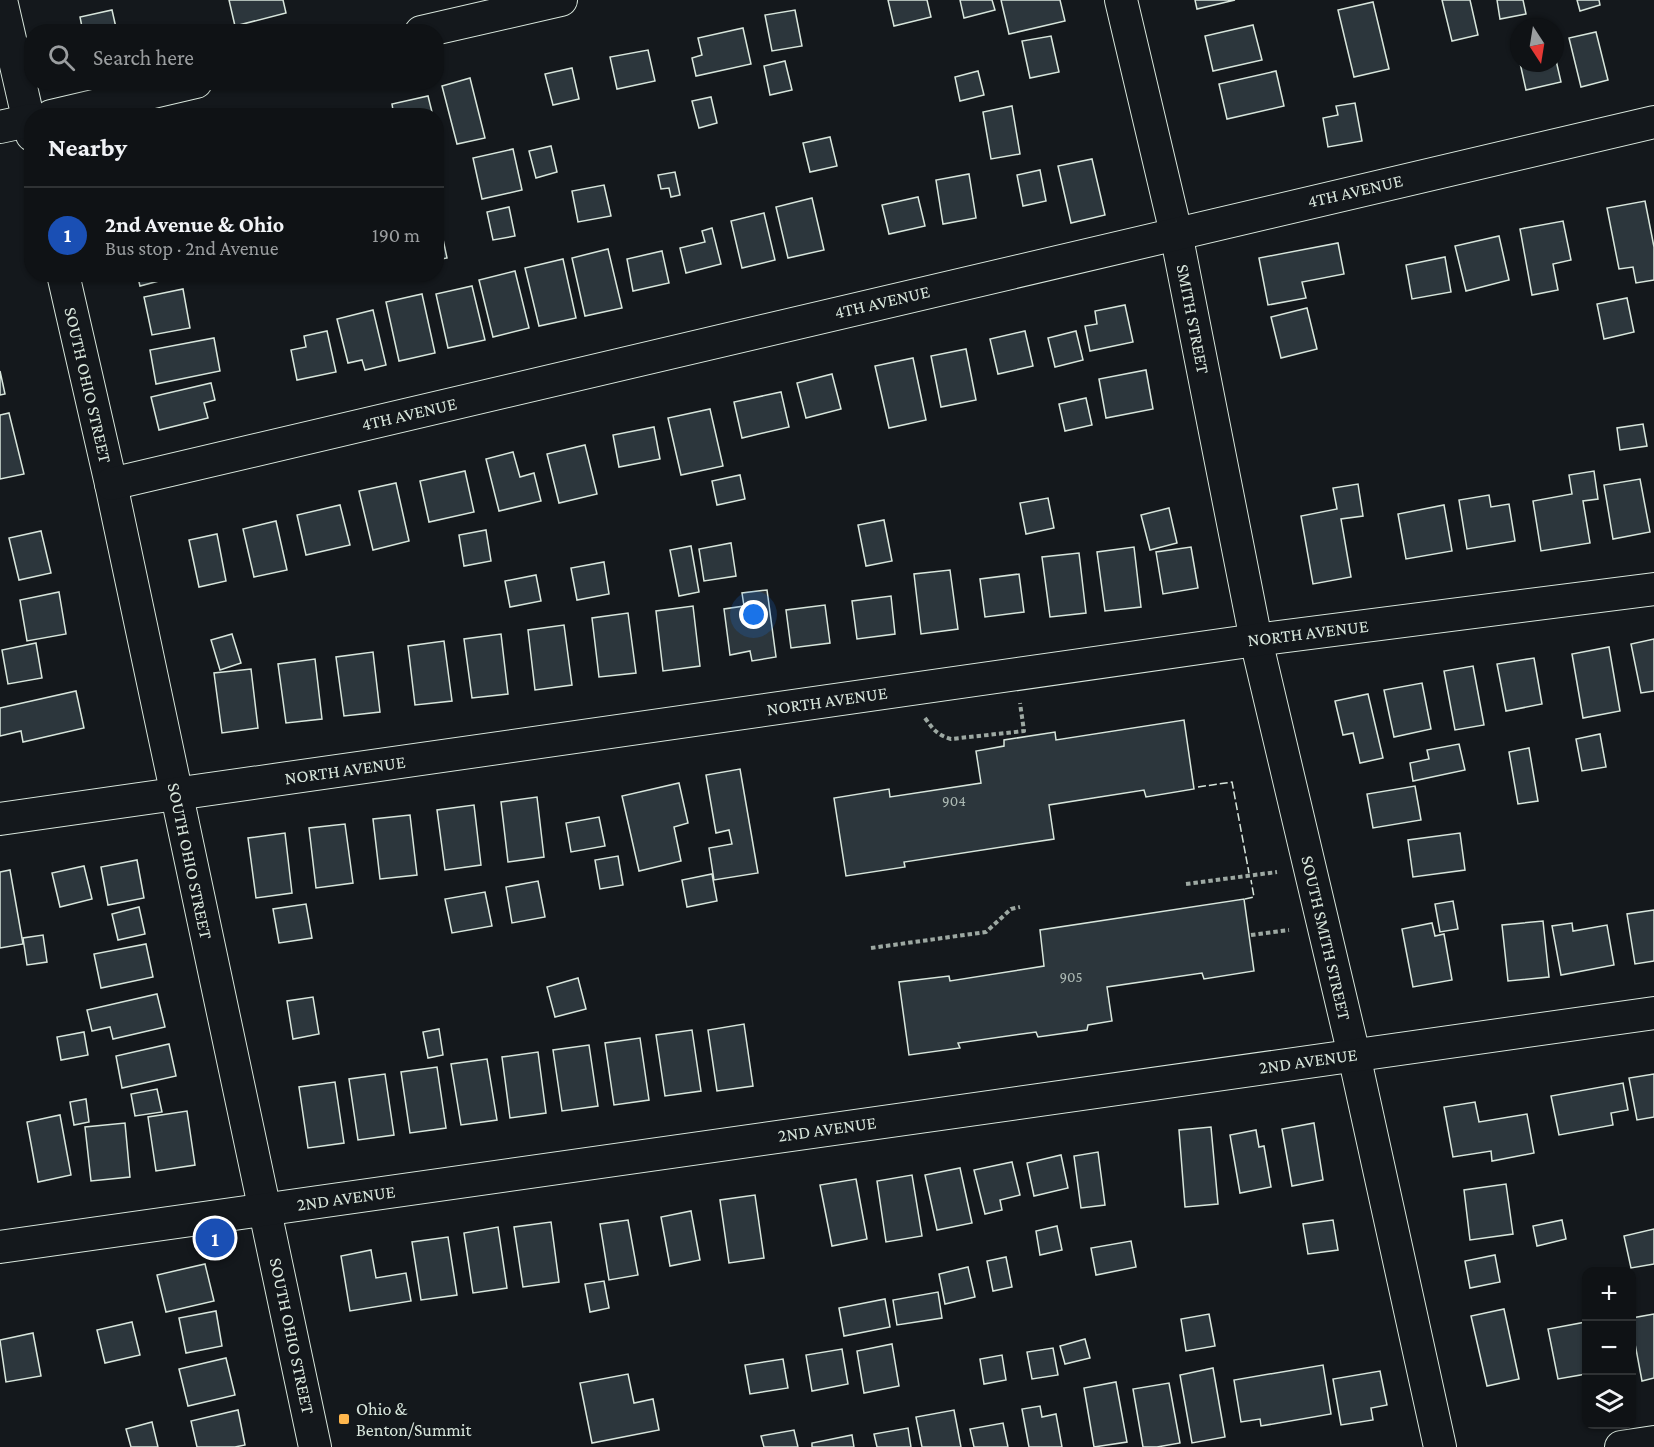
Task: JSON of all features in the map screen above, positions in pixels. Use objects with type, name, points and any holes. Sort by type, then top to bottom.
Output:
[{"type":"street","points":[[1,0],[25,108]]},
{"type":"street","points":[[444,27],[561,0]]},
{"type":"street","name":"SMITH STREET","points":[[1121,0],[1176,233],[1256,640]]},
{"type":"street","points":[[92,108],[164,90]]},
{"type":"street","name":"4TH AVENUE","points":[[111,484],[1654,122]]},
{"type":"street","name":"SOUTH OHIO STREET","points":[[65,282],[111,484],[315,1447]]},
{"type":"street","name":"NORTH AVENUE","points":[[0,819],[1256,640],[1654,589]]},
{"type":"street","name":"SOUTH SMITH STREET","points":[[1256,640],[1354,1054],[1440,1447]]},
{"type":"street","name":"2ND AVENUE","points":[[0,1247],[1654,1012]]},
{"type":"street","points":[[1621,1447],[1654,1442]]},
{"type":"path","points":[[924,716],[940,736],[951,739],[1024,731],[1020,703]]},
{"type":"path","points":[[1186,884],[1277,872]]},
{"type":"path","points":[[871,948],[986,932],[1011,909],[1020,907]]},
{"type":"path","points":[[1251,935],[1289,930]]},
{"type":"building","points":[[229,0],[283,0],[286,13],[235,24]]},
{"type":"building","points":[[888,0],[927,0],[931,17],[894,26]]},
{"type":"building","points":[[960,0],[992,0],[995,10],[964,18]]},
{"type":"building","points":[[1001,0],[1060,0],[1065,21],[1009,34]]},
{"type":"building","points":[[1195,0],[1235,0],[1197,9]]},
{"type":"building","points":[[1442,0],[1470,0],[1478,35],[1452,41]]},
{"type":"building","points":[[1497,0],[1523,0],[1526,14],[1500,19]]},
{"type":"building","points":[[1577,0],[1599,0],[1600,5],[1580,11]]},
{"type":"building","points":[[1373,2],[1389,69],[1354,77],[1338,10]]},
{"type":"building","points":[[112,10],[115,24],[81,24],[80,17]]},
{"type":"building","points":[[795,10],[802,46],[772,51],[765,15]]},
{"type":"building","points":[[1253,25],[1262,60],[1213,71],[1205,36]]},
{"type":"building","points":[[743,28],[751,64],[696,76],[692,58],[702,55],[698,38]]},
{"type":"building","points":[[1596,32],[1608,80],[1581,87],[1569,38]]},
{"type":"building","points":[[1051,36],[1059,72],[1030,78],[1022,41]]},
{"type":"building","points":[[648,50],[655,81],[617,89],[610,57]]},
{"type":"building","points":[[785,61],[792,90],[770,95],[764,66]]},
{"type":"building","points":[[572,68],[579,99],[553,105],[545,74]]},
{"type":"building","points":[[978,71],[984,95],[960,101],[955,77]]},
{"type":"building","points":[[1276,71],[1284,106],[1227,119],[1219,84]]},
{"type":"building","points":[[1522,72],[1559,72],[1561,82],[1526,90]]},
{"type":"building","points":[[470,78],[485,138],[457,144],[443,90],[444,85]]},
{"type":"building","points":[[428,96],[431,108],[393,108],[392,104]]},
{"type":"building","points":[[711,97],[717,123],[699,128],[692,101]]},
{"type":"building","points":[[1355,103],[1362,141],[1328,147],[1323,118],[1338,115],[1336,106]]},
{"type":"building","points":[[1012,106],[1020,154],[991,159],[983,112]]},
{"type":"building","points":[[830,137],[837,166],[810,172],[803,143]]},
{"type":"building","points":[[551,146],[557,172],[536,178],[529,151]]},
{"type":"building","points":[[513,149],[522,190],[482,199],[473,158]]},
{"type":"building","points":[[1092,159],[1105,215],[1071,223],[1058,166]]},
{"type":"building","points":[[1040,170],[1046,201],[1023,206],[1017,175]]},
{"type":"building","points":[[675,172],[680,195],[671,197],[669,188],[661,189],[658,175]]},
{"type":"building","points":[[969,174],[976,218],[943,224],[936,180]]},
{"type":"building","points":[[604,185],[611,216],[578,222],[572,191]]},
{"type":"building","points":[[918,197],[925,226],[889,234],[882,205]]},
{"type":"building","points":[[812,198],[824,250],[788,258],[776,207]]},
{"type":"building","points":[[1645,201],[1654,247],[1654,280],[1636,283],[1633,267],[1619,269],[1607,208]]},
{"type":"building","points":[[509,207],[515,236],[493,240],[487,212]]},
{"type":"building","points":[[764,213],[775,260],[742,268],[731,221]]},
{"type":"building","points":[[1563,221],[1571,260],[1553,264],[1558,290],[1532,295],[1520,229]]},
{"type":"building","points":[[712,228],[721,264],[686,273],[680,248],[705,242],[702,231]]},
{"type":"building","points":[[1499,236],[1509,280],[1466,291],[1455,246]]},
{"type":"building","points":[[1338,243],[1344,274],[1302,282],[1306,298],[1268,305],[1259,258]]},
{"type":"building","points":[[608,249],[622,308],[585,316],[572,258]]},
{"type":"building","points":[[662,251],[669,283],[633,291],[627,259]]},
{"type":"building","points":[[1445,257],[1451,292],[1412,299],[1406,265]]},
{"type":"building","points":[[563,259],[576,318],[539,326],[525,268]]},
{"type":"building","points":[[515,271],[529,328],[493,337],[479,280]]},
{"type":"building","points":[[139,282],[155,282],[140,286]]},
{"type":"building","points":[[472,286],[485,340],[448,348],[436,294]]},
{"type":"building","points":[[183,289],[190,328],[152,335],[144,297]]},
{"type":"building","points":[[422,294],[435,353],[399,361],[386,302]]},
{"type":"building","points":[[1627,298],[1634,332],[1604,339],[1597,304]]},
{"type":"building","points":[[1125,305],[1133,342],[1090,351],[1085,326],[1097,324],[1095,311]]},
{"type":"building","points":[[1307,308],[1317,349],[1281,358],[1271,317]]},
{"type":"building","points":[[373,310],[386,365],[365,370],[362,360],[348,363],[337,319]]},
{"type":"building","points":[[327,331],[336,372],[297,380],[291,350],[306,347],[304,336]]},
{"type":"building","points":[[1025,331],[1033,366],[998,374],[990,339]]},
{"type":"building","points":[[1076,331],[1083,360],[1055,367],[1048,338]]},
{"type":"building","points":[[214,338],[220,371],[156,384],[150,350]]},
{"type":"building","points":[[966,349],[976,400],[941,407],[931,356]]},
{"type":"building","points":[[913,358],[926,420],[889,428],[875,366]]},
{"type":"building","points":[[1146,370],[1153,409],[1106,418],[1099,379]]},
{"type":"building","points":[[0,371],[5,394],[0,395]]},
{"type":"building","points":[[832,374],[841,409],[806,418],[797,383]]},
{"type":"building","points":[[211,383],[215,400],[204,403],[208,418],[159,430],[151,397]]},
{"type":"building","points":[[781,392],[789,427],[742,438],[734,402]]},
{"type":"building","points":[[1086,398],[1092,425],[1065,431],[1059,404]]},
{"type":"building","points":[[710,409],[723,466],[681,475],[668,418]]},
{"type":"building","points":[[9,413],[24,474],[0,479],[0,415]]},
{"type":"building","points":[[1643,424],[1647,446],[1620,450],[1617,428]]},
{"type":"building","points":[[654,427],[660,459],[619,467],[613,435]]},
{"type":"building","points":[[585,445],[597,494],[559,503],[547,454]]},
{"type":"building","points":[[513,452],[520,477],[534,473],[541,501],[499,511],[486,459]]},
{"type":"building","points":[[465,471],[474,512],[429,522],[420,481]]},
{"type":"building","points":[[1594,471],[1598,499],[1583,501],[1590,543],[1541,551],[1533,501],[1572,494],[1569,475]]},
{"type":"building","points":[[740,475],[745,499],[717,505],[712,481]]},
{"type":"building","points":[[1640,479],[1650,532],[1613,539],[1604,485]]},
{"type":"building","points":[[396,483],[409,541],[373,550],[359,491]]},
{"type":"building","points":[[1358,484],[1363,516],[1341,519],[1351,577],[1313,584],[1301,516],[1337,509],[1333,488]]},
{"type":"building","points":[[1489,495],[1491,507],[1509,504],[1515,541],[1467,549],[1459,500]]},
{"type":"building","points":[[1048,498],[1054,528],[1026,534],[1020,503]]},
{"type":"building","points":[[340,505],[350,545],[306,555],[297,515]]},
{"type":"building","points":[[1444,505],[1452,551],[1406,559],[1398,514]]},
{"type":"building","points":[[1169,508],[1177,543],[1150,550],[1141,515]]},
{"type":"building","points":[[884,520],[892,561],[866,566],[858,525]]},
{"type":"building","points":[[276,521],[287,570],[254,577],[243,529]]},
{"type":"building","points":[[486,530],[491,561],[464,566],[459,535]]},
{"type":"building","points":[[41,531],[51,573],[19,580],[9,538]]},
{"type":"building","points":[[217,534],[226,581],[199,587],[189,540]]},
{"type":"building","points":[[731,543],[736,576],[704,581],[699,549]]},
{"type":"building","points":[[691,546],[699,592],[679,596],[670,550]]},
{"type":"building","points":[[1134,547],[1141,607],[1105,611],[1097,552]]},
{"type":"building","points":[[1191,547],[1198,588],[1163,594],[1156,552]]},
{"type":"building","points":[[1079,553],[1086,613],[1050,617],[1042,557]]},
{"type":"building","points":[[604,562],[609,594],[577,600],[571,568]]},
{"type":"building","points":[[950,570],[958,629],[921,634],[914,574]]},
{"type":"building","points":[[1019,574],[1024,612],[985,617],[980,579]]},
{"type":"building","points":[[536,575],[541,601],[510,607],[505,581]]},
{"type":"building","points":[[767,590],[776,657],[752,661],[750,651],[730,655],[724,609],[744,606],[742,593]]},
{"type":"building","points":[[59,592],[66,634],[27,641],[20,600]]},
{"type":"building","points":[[891,596],[895,634],[857,639],[852,601]]},
{"type":"building","points":[[825,605],[830,643],[791,648],[786,610]]},
{"type":"building","points":[[693,606],[700,666],[663,671],[656,611]]},
{"type":"building","points":[[628,613],[636,673],[599,677],[592,618]]},
{"type":"building","points":[[564,625],[572,685],[535,690],[528,630]]},
{"type":"building","points":[[232,634],[241,663],[220,670],[211,640]]},
{"type":"building","points":[[501,634],[508,694],[472,698],[464,639]]},
{"type":"building","points":[[1654,639],[1654,691],[1641,693],[1631,644]]},
{"type":"building","points":[[444,641],[452,701],[415,705],[408,646]]},
{"type":"building","points":[[36,643],[42,678],[8,684],[2,650]]},
{"type":"building","points":[[1609,647],[1620,711],[1583,718],[1572,654]]},
{"type":"building","points":[[373,652],[380,712],[344,716],[336,657]]},
{"type":"building","points":[[1534,658],[1542,704],[1506,711],[1497,664]]},
{"type":"building","points":[[315,659],[322,719],[286,723],[278,664]]},
{"type":"building","points":[[1473,666],[1484,725],[1455,730],[1444,671]]},
{"type":"building","points":[[251,669],[258,728],[222,733],[214,673]]},
{"type":"building","points":[[1422,683],[1431,729],[1394,737],[1384,690]]},
{"type":"building","points":[[76,691],[84,728],[23,742],[21,731],[0,736],[0,708]]},
{"type":"building","points":[[1368,694],[1383,758],[1360,763],[1353,733],[1343,735],[1335,701]]},
{"type":"building","points":[[1184,720],[1194,789],[1146,797],[1144,790],[1049,805],[1054,839],[904,862],[905,867],[846,876],[834,798],[889,789],[890,797],[981,783],[976,751],[1004,746],[1004,740],[1055,732],[1056,740]]},
{"type":"building","points":[[1600,734],[1606,767],[1582,771],[1576,739]]},
{"type":"building","points":[[1459,744],[1465,770],[1413,781],[1410,763],[1429,759],[1427,750]]},
{"type":"building","points":[[1529,748],[1538,801],[1518,804],[1509,752]]},
{"type":"building","points":[[740,769],[758,873],[714,880],[709,848],[732,844],[729,830],[716,833],[706,775]]},
{"type":"building","points":[[679,783],[688,823],[674,827],[681,861],[639,871],[622,796]]},
{"type":"building","points":[[1415,786],[1421,820],[1373,828],[1367,794]]},
{"type":"building","points":[[537,797],[544,857],[508,862],[501,802]]},
{"type":"building","points":[[474,805],[481,865],[445,870],[437,810]]},
{"type":"building","points":[[410,815],[417,875],[380,879],[373,819]]},
{"type":"building","points":[[599,817],[605,846],[571,852],[566,823]]},
{"type":"building","points":[[345,824],[353,883],[316,888],[309,828]]},
{"type":"building","points":[[285,833],[292,893],[256,898],[248,838]]},
{"type":"building","points":[[1460,833],[1465,870],[1413,877],[1408,840]]},
{"type":"building","points":[[618,856],[623,885],[600,889],[595,860]]},
{"type":"building","points":[[137,860],[144,898],[108,905],[101,867]]},
{"type":"building","points":[[84,866],[92,899],[60,907],[52,873]]},
{"type":"building","points":[[10,870],[23,944],[0,948],[0,872]]},
{"type":"building","points":[[712,874],[717,901],[687,907],[682,880]]},
{"type":"building","points":[[538,881],[545,917],[512,923],[506,887]]},
{"type":"building","points":[[485,892],[492,926],[452,933],[445,899]]},
{"type":"building","points":[[1244,899],[1254,971],[1204,979],[1202,973],[1107,987],[1112,1021],[1088,1025],[1087,1030],[1038,1037],[1036,1032],[958,1043],[960,1048],[909,1055],[899,982],[949,976],[950,981],[1044,966],[1040,930]]},
{"type":"building","points":[[1453,901],[1458,929],[1440,932],[1435,904]]},
{"type":"building","points":[[306,904],[312,938],[279,943],[273,909]]},
{"type":"building","points":[[139,907],[145,934],[118,940],[112,914]]},
{"type":"building","points":[[1654,910],[1654,961],[1635,964],[1627,914]]},
{"type":"building","points":[[1543,921],[1549,977],[1508,981],[1502,925]]},
{"type":"building","points":[[1432,923],[1435,936],[1444,934],[1452,980],[1413,987],[1402,929]]},
{"type":"building","points":[[1572,923],[1573,931],[1607,925],[1614,965],[1561,975],[1552,926]]},
{"type":"building","points":[[43,935],[47,962],[27,965],[23,938]]},
{"type":"building","points":[[146,944],[153,977],[101,988],[94,954]]},
{"type":"building","points":[[578,978],[586,1009],[555,1017],[547,987]]},
{"type":"building","points":[[157,994],[165,1027],[113,1039],[110,1027],[92,1031],[87,1010]]},
{"type":"building","points":[[313,997],[319,1034],[293,1039],[287,1001]]},
{"type":"building","points":[[744,1024],[753,1086],[717,1091],[708,1030]]},
{"type":"building","points":[[439,1029],[443,1055],[428,1058],[423,1032]]},
{"type":"building","points":[[692,1030],[701,1091],[665,1096],[656,1035]]},
{"type":"building","points":[[84,1032],[88,1055],[61,1060],[57,1037]]},
{"type":"building","points":[[640,1038],[649,1100],[614,1105],[605,1043]]},
{"type":"building","points":[[169,1044],[176,1076],[122,1088],[116,1056]]},
{"type":"building","points":[[589,1045],[598,1106],[562,1111],[553,1050]]},
{"type":"building","points":[[538,1052],[546,1113],[510,1118],[502,1057]]},
{"type":"building","points":[[487,1059],[497,1120],[461,1125],[451,1064]]},
{"type":"building","points":[[437,1067],[446,1128],[410,1133],[401,1072]]},
{"type":"building","points":[[385,1074],[394,1135],[358,1140],[349,1079]]},
{"type":"building","points":[[1654,1074],[1654,1117],[1637,1120],[1629,1078]]},
{"type":"building","points":[[335,1082],[344,1143],[308,1148],[299,1087]]},
{"type":"building","points":[[1623,1083],[1628,1110],[1611,1113],[1613,1125],[1559,1135],[1551,1096]]},
{"type":"building","points":[[157,1089],[162,1112],[135,1116],[131,1094]]},
{"type":"building","points":[[86,1099],[89,1122],[74,1125],[70,1102]]},
{"type":"building","points":[[1475,1102],[1479,1122],[1527,1114],[1534,1153],[1492,1161],[1491,1151],[1453,1157],[1444,1107]]},
{"type":"building","points":[[187,1111],[195,1165],[156,1171],[148,1117]]},
{"type":"building","points":[[60,1115],[71,1175],[38,1182],[27,1122]]},
{"type":"building","points":[[125,1123],[130,1177],[91,1181],[85,1127]]},
{"type":"building","points":[[1314,1123],[1323,1180],[1292,1186],[1282,1129]]},
{"type":"building","points":[[1211,1127],[1218,1204],[1185,1207],[1179,1130]]},
{"type":"building","points":[[1256,1130],[1259,1147],[1264,1146],[1271,1187],[1240,1193],[1230,1135]]},
{"type":"building","points":[[1098,1152],[1105,1205],[1081,1208],[1074,1156]]},
{"type":"building","points":[[1061,1155],[1068,1188],[1034,1196],[1027,1163]]},
{"type":"building","points":[[1012,1162],[1020,1195],[1000,1200],[1002,1210],[985,1214],[974,1170]]},
{"type":"building","points":[[960,1168],[972,1223],[937,1230],[925,1175]]},
{"type":"building","points":[[912,1175],[922,1236],[886,1242],[877,1181]]},
{"type":"building","points":[[856,1179],[867,1239],[832,1246],[820,1185]]},
{"type":"building","points":[[1506,1184],[1513,1234],[1470,1240],[1464,1190]]},
{"type":"building","points":[[755,1195],[764,1258],[729,1263],[720,1200]]},
{"type":"building","points":[[691,1211],[700,1260],[670,1266],[661,1217]]},
{"type":"building","points":[[628,1220],[638,1275],[609,1280],[600,1224]]},
{"type":"building","points":[[1333,1220],[1338,1250],[1308,1254],[1303,1224]]},
{"type":"building","points":[[1562,1220],[1566,1239],[1537,1246],[1533,1226]]},
{"type":"building","points":[[551,1222],[559,1282],[523,1287],[514,1227]]},
{"type":"building","points":[[1057,1226],[1062,1250],[1040,1255],[1036,1231]]},
{"type":"building","points":[[498,1227],[507,1288],[473,1293],[464,1233]]},
{"type":"building","points":[[1654,1229],[1654,1264],[1631,1267],[1624,1236]]},
{"type":"building","points":[[448,1237],[457,1295],[421,1300],[412,1242]]},
{"type":"building","points":[[1131,1241],[1136,1267],[1096,1275],[1091,1248]]},
{"type":"building","points":[[371,1250],[376,1278],[406,1273],[411,1301],[350,1311],[341,1256]]},
{"type":"building","points":[[1495,1255],[1500,1282],[1470,1288],[1465,1261]]},
{"type":"building","points":[[1006,1257],[1012,1287],[993,1291],[987,1261]]},
{"type":"building","points":[[205,1264],[214,1301],[166,1312],[157,1275]]},
{"type":"building","points":[[968,1267],[975,1297],[945,1304],[939,1274]]},
{"type":"building","points":[[604,1281],[609,1308],[590,1312],[585,1284]]},
{"type":"building","points":[[938,1292],[942,1318],[897,1325],[893,1300]]},
{"type":"building","points":[[885,1299],[890,1327],[844,1336],[839,1308]]},
{"type":"building","points":[[1504,1309],[1519,1379],[1487,1386],[1471,1316]]},
{"type":"building","points":[[216,1311],[222,1346],[186,1353],[179,1318]]},
{"type":"building","points":[[1209,1314],[1215,1346],[1186,1351],[1181,1319]]},
{"type":"building","points":[[1654,1314],[1654,1378],[1642,1381],[1636,1349],[1636,1317]]},
{"type":"building","points":[[132,1322],[140,1355],[105,1363],[97,1330]]},
{"type":"building","points":[[1582,1323],[1582,1375],[1558,1379],[1548,1329]]},
{"type":"building","points":[[33,1333],[41,1376],[6,1382],[0,1340]]},
{"type":"building","points":[[1085,1339],[1090,1358],[1065,1364],[1060,1346]]},
{"type":"building","points":[[892,1344],[899,1386],[864,1393],[857,1351]]},
{"type":"building","points":[[1053,1348],[1058,1375],[1032,1379],[1027,1352]]},
{"type":"building","points":[[842,1349],[848,1384],[812,1391],[806,1355]]},
{"type":"building","points":[[1002,1355],[1006,1380],[984,1384],[980,1359]]},
{"type":"building","points":[[226,1358],[235,1395],[188,1406],[179,1369]]},
{"type":"building","points":[[783,1359],[788,1388],[750,1394],[745,1365]]},
{"type":"building","points":[[1323,1365],[1331,1414],[1261,1426],[1260,1419],[1241,1422],[1234,1380]]},
{"type":"building","points":[[1213,1368],[1225,1437],[1192,1443],[1180,1375]]},
{"type":"building","points":[[1380,1371],[1387,1405],[1371,1408],[1373,1420],[1341,1425],[1333,1379]]},
{"type":"building","points":[[628,1374],[634,1403],[653,1399],[659,1430],[592,1443],[580,1383]]},
{"type":"building","points":[[1116,1382],[1127,1442],[1094,1447],[1084,1388]]},
{"type":"building","points":[[1169,1383],[1180,1443],[1143,1447],[1133,1389]]},
{"type":"building","points":[[1040,1406],[1042,1417],[1056,1414],[1062,1447],[1029,1447],[1022,1409]]},
{"type":"building","points":[[238,1410],[245,1445],[197,1447],[191,1421]]},
{"type":"building","points":[[954,1410],[961,1447],[922,1447],[916,1417]]},
{"type":"building","points":[[152,1422],[158,1447],[131,1447],[126,1429]]},
{"type":"building","points":[[1003,1423],[1008,1447],[974,1447],[970,1429]]},
{"type":"building","points":[[908,1428],[911,1447],[877,1447],[874,1434]]},
{"type":"building","points":[[794,1430],[798,1447],[764,1447],[761,1436]]},
{"type":"building","points":[[852,1435],[854,1447],[812,1447],[812,1443]]},
{"type":"fence","points":[[1198,787],[1232,782],[1249,873]]},
{"type":"fence","points":[[1245,899],[1254,897],[1251,880]]},
{"type":"place","name":"2nd Avenue & Ohio","points":[[215,1238]]},
{"type":"place","name":"Ohio & Benton/Summit","points":[[344,1419]]}]
